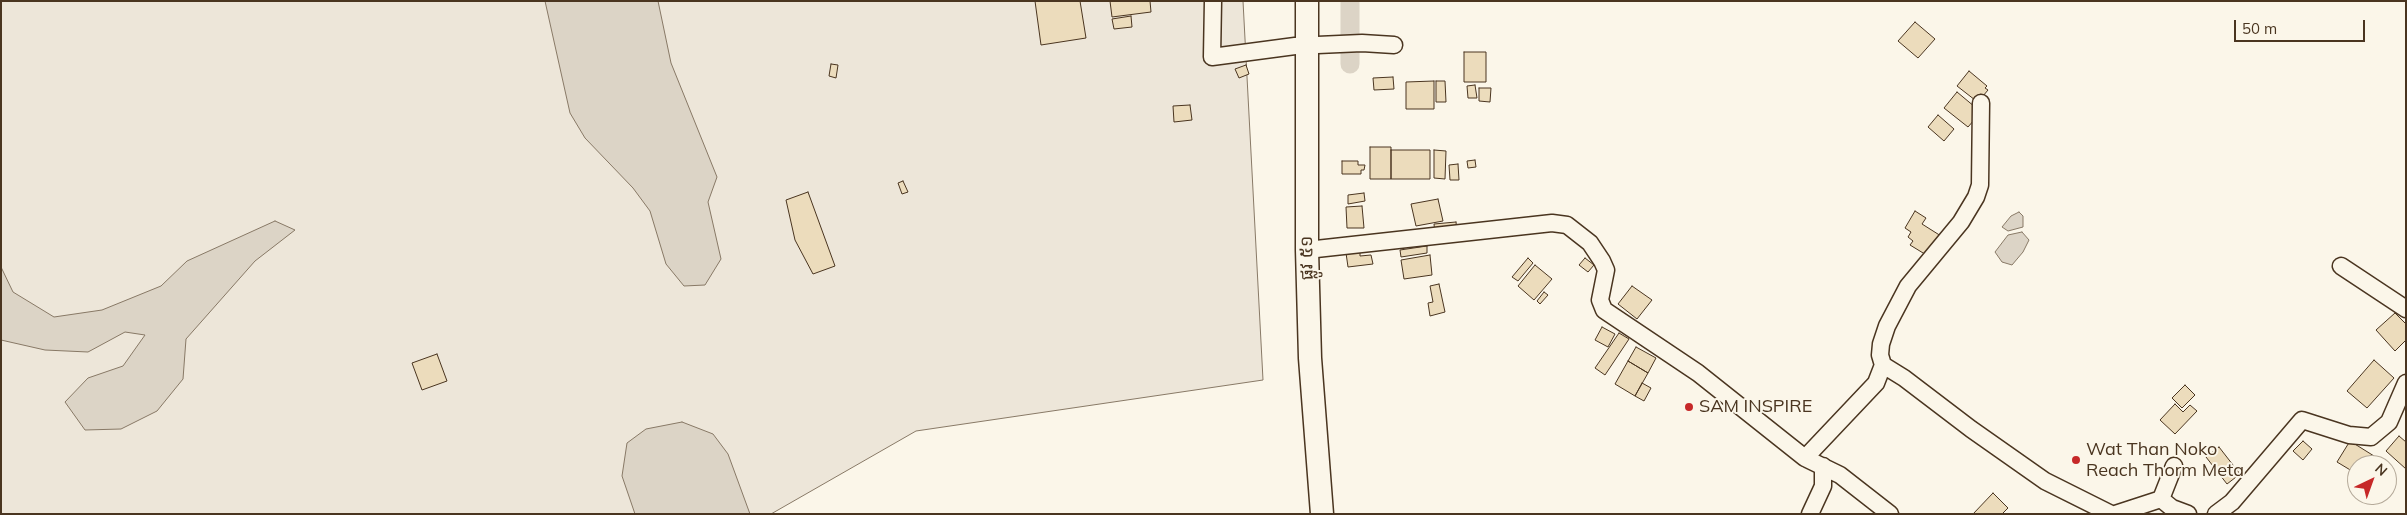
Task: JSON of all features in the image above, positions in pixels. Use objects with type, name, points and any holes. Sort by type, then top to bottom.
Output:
[{"type":"main road","name":"ផ្លូវ ៥១","points":[[1307,1],[1301,46],[1310,358],[1322,514]]},
{"type":"street","points":[[1213,1],[1212,57],[1301,46],[1362,43],[1394,45]]},
{"type":"street","points":[[1982,103],[1980,185],[1976,197],[1961,222],[1908,286],[1887,326],[1881,344],[1880,355],[1883,365],[1904,378],[1971,430],[2045,481],[2111,514]]},
{"type":"street","points":[[1307,250],[1552,223],[1567,225],[1590,243],[1606,270],[1600,300],[1604,310],[1698,373],[1806,458],[1840,475],[1890,514]]},
{"type":"street","points":[[2341,266],[2406,308]]},
{"type":"street","points":[[1806,458],[1871,388],[1883,365]]},
{"type":"street","points":[[2216,514],[2232,502],[2302,420],[2349,435],[2370,436],[2385,428],[2406,383]]},
{"type":"street","points":[[1810,514],[1823,486],[1823,466]]},
{"type":"street","points":[[2161,499],[2174,466]]},
{"type":"street","points":[[2115,514],[2161,499]]},
{"type":"street","points":[[2161,499],[2172,508],[2188,514]]},
{"type":"shaded area","points":[[1,1],[1243,1],[1263,380],[916,431],[771,514],[1,514]]},
{"type":"shaded area","points":[[545,1],[658,1],[671,63],[717,177],[708,202],[721,259],[705,285],[684,286],[666,264],[650,211],[633,188],[585,138],[570,113]]},
{"type":"shaded area","points":[[2019,212],[2023,216],[2023,227],[2008,231],[2002,227],[2011,216]]},
{"type":"shaded area","points":[[275,221],[295,230],[255,261],[186,339],[183,379],[157,411],[121,429],[85,430],[65,402],[88,378],[123,366],[145,335],[125,332],[88,352],[45,350],[1,340],[1,267],[13,292],[54,317],[102,310],[161,286],[187,261]]},
{"type":"shaded area","points":[[2022,232],[2029,240],[2023,252],[2012,265],[2002,262],[1995,252],[2008,235]]},
{"type":"shaded area","points":[[682,422],[713,434],[728,454],[750,514],[635,514],[622,476],[627,443],[646,429]]},
{"type":"building","points":[[1035,1],[1080,1],[1086,38],[1041,45]]},
{"type":"building","points":[[1110,1],[1150,1],[1151,12],[1112,17]]},
{"type":"building","points":[[1131,16],[1132,27],[1114,29],[1112,19]]},
{"type":"building","points":[[1915,22],[1935,39],[1918,58],[1898,41]]},
{"type":"building","points":[[1464,52],[1486,52],[1486,82],[1464,82]]},
{"type":"building","points":[[831,64],[838,65],[836,78],[829,76]]},
{"type":"building","points":[[1246,65],[1249,74],[1239,78],[1235,69]]},
{"type":"building","points":[[1969,71],[1987,86],[1985,88],[1988,90],[1983,96],[1980,94],[1975,100],[1957,86]]},
{"type":"building","points":[[1393,77],[1394,89],[1374,90],[1373,78]]},
{"type":"building","points":[[1434,81],[1434,109],[1406,109],[1406,82]]},
{"type":"building","points":[[1436,81],[1445,81],[1446,102],[1436,102]]},
{"type":"building","points":[[1475,85],[1477,98],[1468,98],[1467,86]]},
{"type":"building","points":[[1479,88],[1491,88],[1490,102],[1479,101]]},
{"type":"building","points":[[1957,92],[1981,112],[1968,127],[1944,108]]},
{"type":"building","points":[[1190,105],[1192,120],[1174,122],[1173,106]]},
{"type":"building","points":[[1938,115],[1954,129],[1944,141],[1928,127]]},
{"type":"building","points":[[1370,147],[1391,147],[1391,179],[1370,179]]},
{"type":"building","points":[[1391,150],[1430,150],[1430,179],[1391,179]]},
{"type":"building","points":[[1434,150],[1446,151],[1445,179],[1434,178]]},
{"type":"building","points":[[1475,160],[1476,167],[1468,168],[1467,161]]},
{"type":"building","points":[[1342,161],[1358,161],[1358,165],[1365,165],[1364,170],[1361,170],[1361,174],[1342,174]]},
{"type":"building","points":[[1458,164],[1459,180],[1450,180],[1449,165]]},
{"type":"building","points":[[903,181],[908,192],[902,194],[898,183]]},
{"type":"building","points":[[808,192],[835,266],[813,274],[795,240],[786,200]]},
{"type":"building","points":[[1364,193],[1365,201],[1348,204],[1348,195]]},
{"type":"building","points":[[1438,199],[1443,221],[1416,226],[1411,204]]},
{"type":"building","points":[[1362,206],[1364,228],[1347,228],[1346,207]]},
{"type":"building","points":[[1915,211],[1926,218],[1922,224],[1941,236],[1928,256],[1910,245],[1913,241],[1908,237],[1911,232],[1905,228]]},
{"type":"building","points":[[1456,222],[1457,232],[1435,234],[1434,224]]},
{"type":"building","points":[[1427,246],[1427,253],[1401,257],[1400,250]]},
{"type":"building","points":[[1360,252],[1360,256],[1371,255],[1373,264],[1348,267],[1346,253]]},
{"type":"building","points":[[1430,255],[1432,275],[1404,279],[1401,260]]},
{"type":"building","points":[[1528,258],[1533,263],[1518,281],[1512,277]]},
{"type":"building","points":[[1585,258],[1594,265],[1588,272],[1579,265]]},
{"type":"building","points":[[1535,265],[1552,279],[1534,300],[1518,286]]},
{"type":"building","points":[[1439,284],[1445,312],[1430,316],[1428,303],[1433,302],[1430,286]]},
{"type":"building","points":[[1632,286],[1652,300],[1637,319],[1618,304]]},
{"type":"building","points":[[1544,292],[1548,295],[1540,304],[1537,301]]},
{"type":"building","points":[[2395,313],[2406,324],[2406,340],[2395,351],[2376,330]]},
{"type":"building","points":[[1602,327],[1615,334],[1608,347],[1595,340]]},
{"type":"building","points":[[1619,333],[1629,339],[1605,375],[1595,368]]},
{"type":"building","points":[[1636,347],[1656,358],[1648,373],[1628,361]]},
{"type":"building","points":[[437,354],[447,381],[422,390],[412,363]]},
{"type":"building","points":[[2374,360],[2394,378],[2367,408],[2347,391]]},
{"type":"building","points":[[1628,361],[1648,373],[1635,396],[1615,384]]},
{"type":"building","points":[[1642,383],[1651,388],[1644,401],[1635,396]]},
{"type":"building","points":[[2185,385],[2195,395],[2182,408],[2172,398]]},
{"type":"building","points":[[2175,404],[2183,412],[2190,405],[2197,411],[2175,434],[2160,420]]},
{"type":"building","points":[[2399,436],[2406,442],[2406,469],[2397,461],[2397,455],[2390,455],[2386,451]]},
{"type":"building","points":[[2303,441],[2312,449],[2303,460],[2293,451]]},
{"type":"building","points":[[2350,441],[2372,455],[2347,455],[2347,468],[2337,462]]},
{"type":"building","points":[[2219,447],[2240,474],[2227,484],[2206,457]]},
{"type":"building","points":[[1993,493],[2008,508],[2002,514],[1973,514]]},
{"type":"waterway","points":[[1350,1],[1350,64]]},
{"type":"place","name":"SAM INSPIRE","points":[[1689,407]]},
{"type":"place","name":"Wat Than Noko Reach Thorm Meta","points":[[2076,460]]}]
